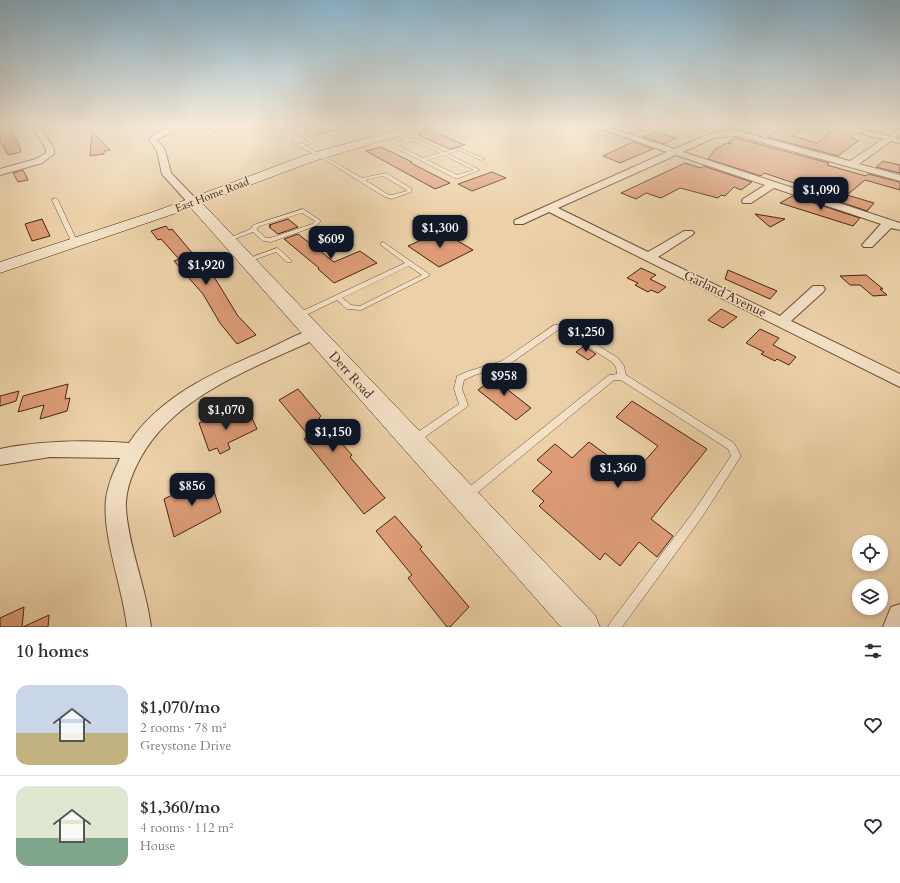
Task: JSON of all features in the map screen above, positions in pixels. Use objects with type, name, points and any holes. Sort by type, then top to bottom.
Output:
[{"type":"street","points":[[0,172],[39,161],[50,154]]},
{"type":"street","name":"Derr Road","points":[[162,154],[167,174],[583,627]]},
{"type":"street","points":[[520,222],[671,154]]},
{"type":"street","points":[[683,154],[895,225]]},
{"type":"street","points":[[817,154],[900,178]]},
{"type":"street","points":[[852,164],[866,154]]},
{"type":"street","name":"East Home Road","points":[[0,268],[193,202],[321,155]]},
{"type":"street","points":[[747,201],[774,184]]},
{"type":"street","name":"Garland Avenue","points":[[549,208],[900,381]]},
{"type":"street","points":[[868,245],[895,225]]},
{"type":"street","points":[[649,257],[688,233]]},
{"type":"street","points":[[781,322],[818,289]]},
{"type":"street","points":[[139,627],[138,611],[117,530],[115,506],[118,489],[124,471],[134,451],[150,429],[162,416],[180,401],[231,373],[313,334]]},
{"type":"street","points":[[0,457],[20,452],[56,448],[134,451]]},
{"type":"street","points":[[895,627],[900,616]]},
{"type":"lane","points":[[412,154],[458,177],[478,170],[444,154]]},
{"type":"lane","points":[[423,160],[442,154]]},
{"type":"lane","points":[[472,154],[483,159],[477,161]]},
{"type":"lane","points":[[321,155],[387,196],[392,197],[409,192],[410,190],[384,174],[362,180]]},
{"type":"lane","points":[[467,165],[472,163]]},
{"type":"lane","points":[[55,200],[75,243]]},
{"type":"lane","points":[[227,240],[254,230],[254,227],[258,225],[302,211],[318,221],[314,224],[268,241],[254,230]]},
{"type":"lane","points":[[338,297],[349,307],[361,308],[427,275],[383,244]]},
{"type":"lane","points":[[246,261],[277,250],[289,261]]},
{"type":"lane","points":[[298,316],[409,263]]},
{"type":"lane","points":[[412,442],[464,405],[458,389],[460,378],[505,363],[557,327],[564,328],[615,360],[620,366],[622,377]]},
{"type":"lane","points":[[463,498],[612,377],[622,377],[731,446],[736,456],[698,514],[614,627]]},
{"type":"building","points":[[90,154],[102,154],[90,156]]},
{"type":"building","points":[[372,154],[396,154],[450,183],[435,189]]},
{"type":"building","points":[[607,154],[641,154],[620,163],[603,156]]},
{"type":"building","points":[[711,154],[796,154],[829,163],[827,165],[866,176],[868,174],[900,182],[900,190],[865,180],[847,195],[874,203],[867,211],[802,189],[806,187],[764,173],[761,176],[708,159]]},
{"type":"building","points":[[883,161],[900,165],[900,173],[876,167]]},
{"type":"building","points":[[685,163],[701,168],[703,166],[752,182],[741,190],[734,187],[725,196],[721,195],[718,198],[680,188],[661,198],[646,193],[636,199],[621,193]]},
{"type":"building","points":[[23,170],[28,180],[18,182],[13,173]]},
{"type":"building","points":[[492,172],[506,178],[472,191],[458,184]]},
{"type":"building","points":[[792,196],[860,218],[853,226],[780,203]]},
{"type":"building","points":[[755,214],[785,219],[770,227]]},
{"type":"building","points":[[42,219],[50,236],[32,241],[25,224]]},
{"type":"building","points":[[288,219],[298,227],[278,234],[269,227],[271,226],[269,225]]},
{"type":"building","points":[[166,226],[169,230],[172,229],[211,275],[213,275],[238,316],[256,335],[237,344],[220,323],[203,294],[174,261],[179,259],[161,239],[158,240],[151,231]]},
{"type":"building","points":[[441,231],[473,250],[439,267],[408,246]]},
{"type":"building","points":[[298,234],[334,262],[360,251],[377,263],[334,283],[318,269],[319,268],[284,239]]},
{"type":"building","points":[[641,268],[656,275],[650,279],[666,287],[658,293],[651,290],[648,292],[635,285],[638,283],[627,278]]},
{"type":"building","points":[[728,270],[777,291],[770,299],[725,279]]},
{"type":"building","points":[[866,275],[883,289],[880,289],[887,295],[873,296],[860,285],[850,285],[840,276]]},
{"type":"building","points":[[721,309],[737,317],[723,328],[708,320]]},
{"type":"building","points":[[760,329],[779,338],[773,345],[796,357],[789,365],[777,359],[775,361],[761,354],[764,352],[746,343]]},
{"type":"building","points":[[584,346],[596,354],[588,360],[576,352]]},
{"type":"building","points":[[499,374],[514,385],[508,390],[531,408],[516,420],[478,390]]},
{"type":"building","points":[[68,384],[65,399],[70,398],[67,411],[40,419],[44,405],[18,412],[23,396]]},
{"type":"building","points":[[298,389],[321,416],[319,418],[352,455],[350,457],[385,498],[364,514],[304,439],[309,436],[279,400]]},
{"type":"building","points":[[19,391],[16,401],[0,406],[0,396]]},
{"type":"building","points":[[632,401],[707,449],[651,519],[673,536],[657,557],[639,542],[620,566],[605,553],[600,560],[539,506],[544,501],[532,491],[552,472],[537,460],[555,444],[572,458],[589,442],[633,474],[658,446],[616,417]]},
{"type":"building","points":[[249,412],[257,429],[228,443],[230,449],[220,454],[217,448],[209,451],[199,423],[219,415],[223,424]]},
{"type":"building","points":[[209,477],[221,512],[174,537],[164,499]]},
{"type":"building","points":[[395,516],[422,547],[420,549],[469,607],[450,627],[447,627],[408,578],[412,575],[376,531]]},
{"type":"building","points":[[24,607],[22,627],[0,627],[0,618]]},
{"type":"building","points":[[49,615],[48,627],[23,627]]}]
